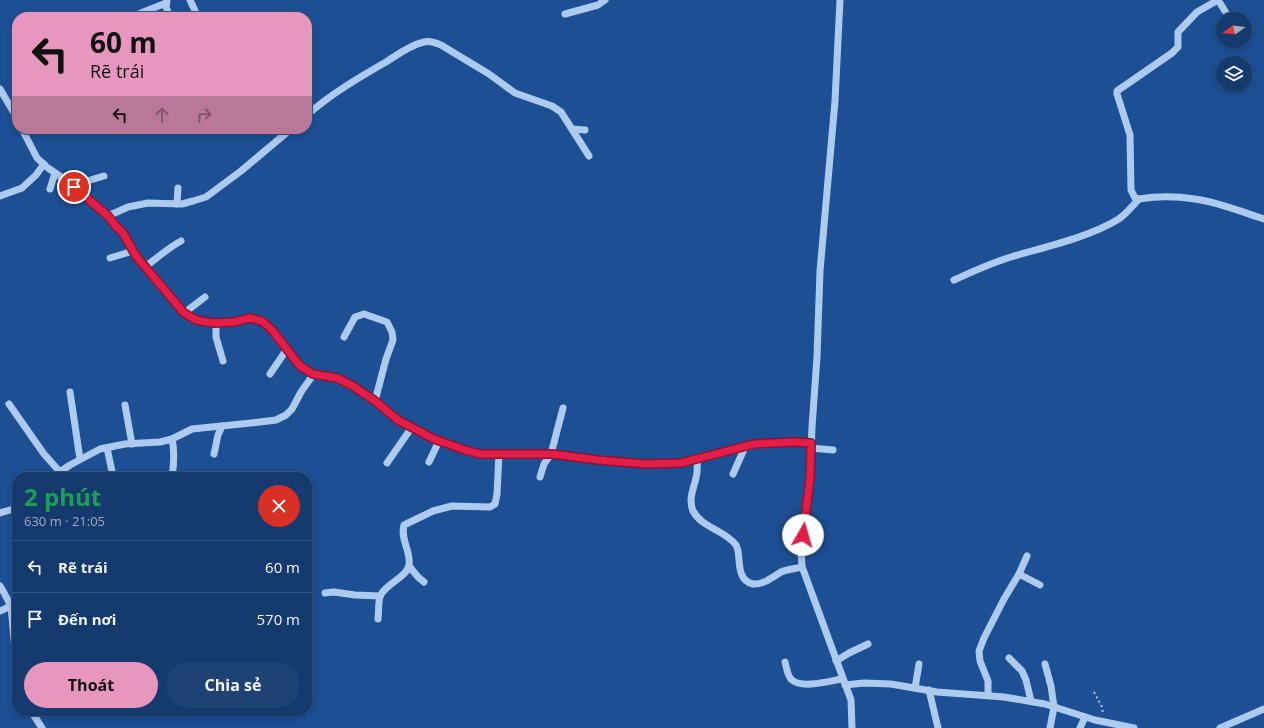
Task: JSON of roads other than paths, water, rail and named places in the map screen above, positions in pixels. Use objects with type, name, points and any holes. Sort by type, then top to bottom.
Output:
[{"type":"street","points":[[190,0],[196,12]]},
{"type":"street","points":[[565,14],[598,5],[605,0]]},
{"type":"street","points":[[840,0],[835,101],[820,271],[810,478],[801,549],[803,570],[843,682],[851,700],[852,728]]},
{"type":"street","points":[[1226,12],[1218,0],[1197,12],[1178,32],[1178,47],[1172,53],[1118,91],[1117,94],[1130,135],[1131,190],[1135,198],[1139,199],[1151,197],[1196,199],[1264,219]]},
{"type":"street","points":[[143,12],[167,2],[166,7],[168,12]]},
{"type":"street","points":[[312,111],[325,99],[398,54],[425,41],[433,42],[441,45],[489,74],[515,93],[552,106],[561,112],[589,156]]},
{"type":"street","points":[[0,88],[12,109]]},
{"type":"street","points":[[572,129],[586,130]]},
{"type":"street","points":[[25,134],[37,158],[108,216],[123,233],[133,251],[184,313],[196,320],[216,323],[234,322],[250,318],[262,321],[272,330],[300,366],[313,374],[337,378],[353,386],[375,401],[398,420],[439,441],[480,454],[552,454],[646,464],[681,463],[754,444],[795,442],[833,450]]},
{"type":"street","points":[[108,216],[128,207],[148,203],[177,204],[193,202],[206,197],[241,171],[285,134]]},
{"type":"street","points":[[0,196],[22,188],[36,175],[44,164]]},
{"type":"street","points":[[50,188],[55,173]]},
{"type":"street","points":[[74,187],[104,176]]},
{"type":"street","points":[[177,204],[178,188]]},
{"type":"street","points":[[954,280],[1008,258],[1071,240],[1101,228],[1118,220],[1130,210],[1139,199]]},
{"type":"street","points":[[145,266],[163,254],[169,247],[181,241]]},
{"type":"street","points":[[110,258],[133,251]]},
{"type":"street","points":[[184,313],[205,297]]},
{"type":"street","points":[[344,337],[355,317],[361,314],[387,322],[391,327],[393,340],[386,359],[375,401]]},
{"type":"street","points":[[216,323],[216,337],[224,361]]},
{"type":"street","points":[[270,374],[287,349]]},
{"type":"street","points":[[8,404],[44,454],[60,472],[80,459],[100,449],[132,444],[160,442],[172,439],[192,429],[276,420],[286,415],[292,409],[313,374]]},
{"type":"street","points":[[70,392],[80,459]]},
{"type":"street","points":[[125,405],[132,444]]},
{"type":"street","points":[[540,477],[544,464],[552,454],[562,408]]},
{"type":"street","points":[[214,454],[218,435],[222,426]]},
{"type":"street","points":[[387,463],[412,427]]},
{"type":"street","points":[[172,439],[174,447],[173,472]]},
{"type":"street","points":[[429,462],[439,441]]},
{"type":"street","points":[[733,474],[745,447]]},
{"type":"street","points":[[107,448],[112,472]]},
{"type":"street","points":[[378,619],[380,596],[389,585],[408,570],[409,552],[403,532],[404,525],[433,511],[452,506],[490,507],[495,504],[499,454]]},
{"type":"street","points":[[697,459],[697,474],[692,490],[691,501],[693,510],[709,527],[732,540],[738,548],[738,559],[741,573],[747,581],[754,584],[772,579],[782,572],[803,570]]},
{"type":"street","points":[[0,513],[12,509]]},
{"type":"street","points":[[988,695],[988,681],[980,660],[979,651],[984,638],[1019,574],[1027,556]]},
{"type":"street","points":[[409,566],[424,582]]},
{"type":"street","points":[[1019,574],[1040,585]]},
{"type":"street","points":[[0,586],[11,606],[12,617]]},
{"type":"street","points":[[325,592],[380,596]]},
{"type":"street","points":[[0,612],[11,606]]},
{"type":"street","points":[[836,661],[868,644]]},
{"type":"street","points":[[1009,658],[1022,671],[1026,680],[1031,701]]},
{"type":"street","points":[[785,662],[788,676],[799,684],[824,682],[884,684],[929,690],[1004,696],[1054,706],[1102,722],[1134,728]]},
{"type":"street","points":[[915,688],[919,664]]},
{"type":"street","points":[[1044,664],[1051,686],[1054,706],[1050,728]]},
{"type":"street","points":[[929,690],[938,728]]},
{"type":"street","points":[[1220,728],[1264,709]]},
{"type":"street","points":[[34,716],[42,728]]},
{"type":"street","points":[[1080,728],[1085,717]]}]
